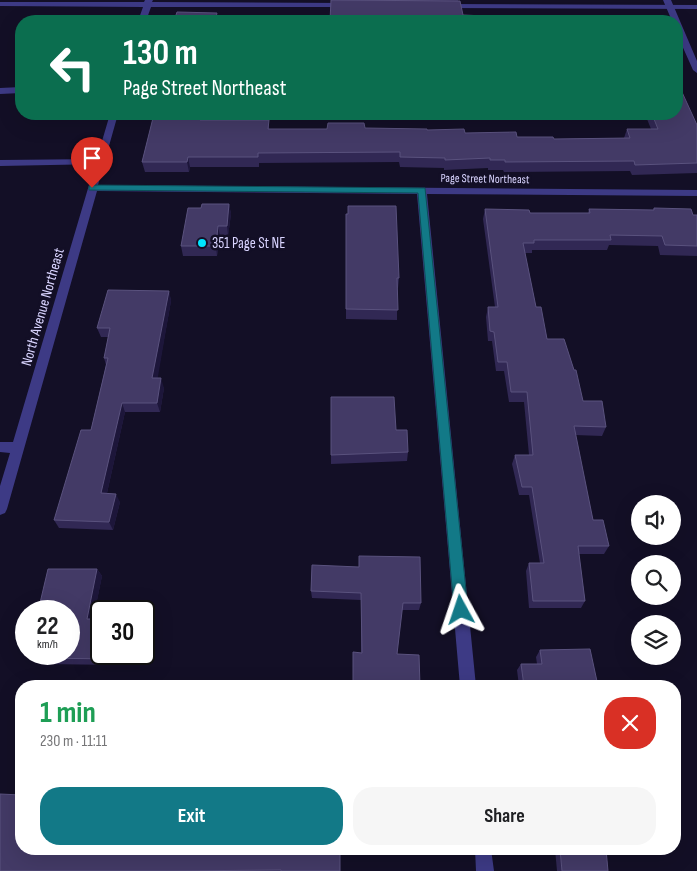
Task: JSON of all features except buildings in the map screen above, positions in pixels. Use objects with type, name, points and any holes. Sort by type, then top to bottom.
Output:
[{"type":"street","points":[[144,15],[148,2]]},
{"type":"street","points":[[0,4],[148,2],[355,5]]},
{"type":"street","points":[[668,3],[673,15]]},
{"type":"street","points":[[434,6],[668,3],[697,7]]},
{"type":"street","points":[[683,38],[697,70]]},
{"type":"street","points":[[0,90],[15,90]]},
{"type":"street","name":"North Avenue Northeast","points":[[0,509],[112,120]]},
{"type":"street","points":[[0,163],[100,162]]},
{"type":"street","name":"Page Street Northeast","points":[[92,188],[697,193]]},
{"type":"street","points":[[422,190],[467,680]]},
{"type":"street","points":[[0,448],[18,448]]},
{"type":"street","points":[[484,855],[485,871]]},
{"type":"place","name":"351 Page St NE","points":[[202,243]]},
{"type":"route","points":[[92,188],[422,190],[461,610]]}]
